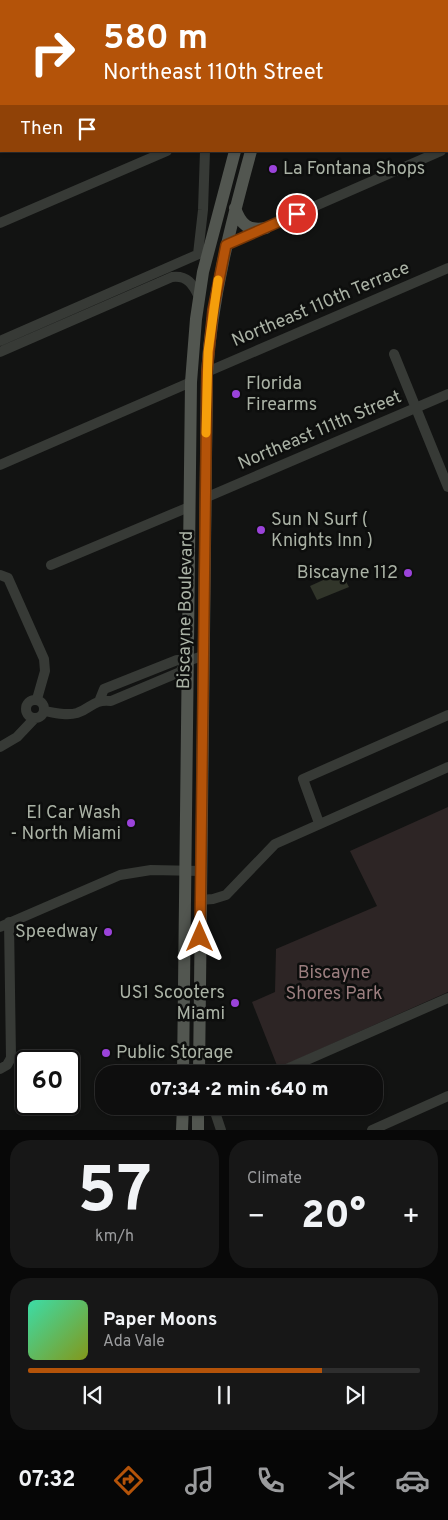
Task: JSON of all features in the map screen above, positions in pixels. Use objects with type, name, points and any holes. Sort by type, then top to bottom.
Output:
[{"type":"main road","name":"Biscayne Boulevard","points":[[183,1065],[190,382],[203,252],[235,152]]},
{"type":"main road","name":"Biscayne Boulevard","points":[[199,1065],[204,498],[207,372],[213,310],[226,245],[251,152]]},
{"type":"main road","points":[[236,208],[242,223],[247,227],[255,230],[266,228]]},
{"type":"main road","points":[[182,1115],[182,1130]]},
{"type":"main road","points":[[198,1115],[198,1130]]},
{"type":"street","points":[[0,223],[165,152]]},
{"type":"street","points":[[0,341],[203,252],[205,152]]},
{"type":"street","points":[[226,245],[439,152]]},
{"type":"street","name":"Northeast 110th Terrace","points":[[207,372],[448,268]]},
{"type":"street","points":[[0,352],[172,277],[180,276],[186,279],[199,296]]},
{"type":"street","points":[[394,354],[448,487]]},
{"type":"street","points":[[0,466],[190,382]]},
{"type":"street","name":"Northeast 111th Street","points":[[204,498],[448,394]]},
{"type":"street","points":[[51,564],[190,507]]},
{"type":"street","points":[[0,576],[8,578],[44,659],[45,671],[37,699]]},
{"type":"street","points":[[100,700],[104,690],[125,681],[178,660],[187,661],[203,656]]},
{"type":"street","points":[[44,711],[65,714],[77,713],[100,700],[111,701],[180,672],[187,661]]},
{"type":"street","points":[[125,681],[129,693]]},
{"type":"street","points":[[0,747],[17,737],[35,718],[41,716],[44,711],[44,705],[37,699]]},
{"type":"street","points":[[35,718],[27,714],[26,708],[28,702],[37,699]]},
{"type":"street","points":[[319,823],[303,779],[448,715]]},
{"type":"street","points":[[200,900],[226,895],[275,844],[448,767]]},
{"type":"street","points":[[4,1067],[11,1052],[5,924],[120,875],[138,871],[201,871]]},
{"type":"street","points":[[295,1065],[448,998]]},
{"type":"street","points":[[372,1130],[448,1096]]},
{"type":"street","points":[[217,1115],[221,1130]]},
{"type":"green space","name":"Biscayne Shores Park","points":[[448,807],[448,992],[285,1065],[277,1065],[252,1002],[275,992],[276,949],[377,906],[350,851]]},
{"type":"shaded area","points":[[341,572],[349,587],[317,600],[310,586]]},
{"type":"slow traffic","points":[[206,433],[208,352],[218,280]]},
{"type":"place","name":"La Fontana Shops","points":[[273,169]]},
{"type":"place","name":"Florida Firearms","points":[[236,394]]},
{"type":"place","name":"Sun N Surf ( Knights Inn )","points":[[261,530]]},
{"type":"place","name":"Biscayne 112","points":[[408,573]]},
{"type":"place","name":"El Car Wash - North Miami","points":[[131,823]]},
{"type":"place","name":"Speedway","points":[[108,932]]},
{"type":"place","name":"US1 Scooters Miami","points":[[235,1003]]},
{"type":"place","name":"Public Storage","points":[[106,1053]]},
{"type":"route","points":[[200,937],[204,498],[207,372],[213,310],[226,245],[297,214]]}]
